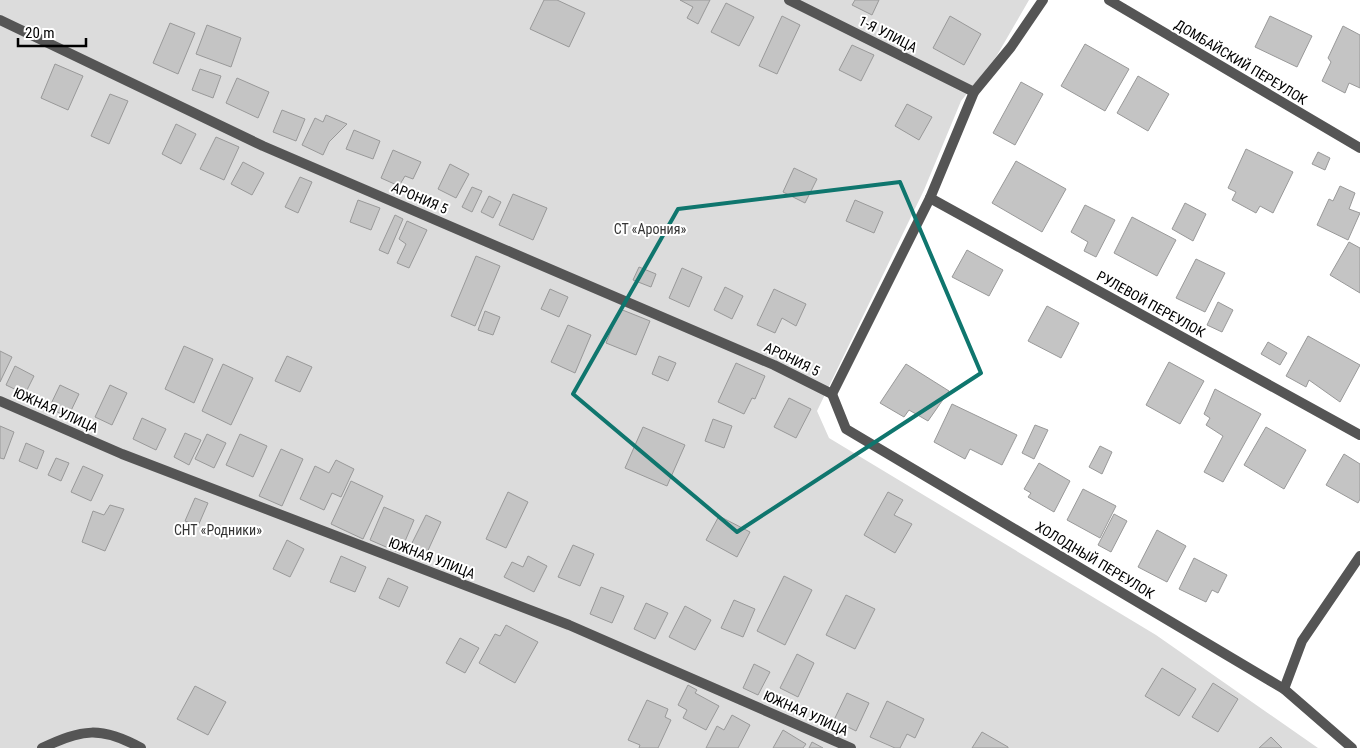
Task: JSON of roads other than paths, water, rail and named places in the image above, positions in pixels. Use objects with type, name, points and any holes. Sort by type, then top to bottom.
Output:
[{"type":"street","name":"1-Я УЛИЦА","points":[[789,0],[974,92]]},
{"type":"street","points":[[832,394],[930,198],[974,92],[1011,47],[1043,0]]},
{"type":"street","name":"ДОМБАЙСКИЙ ПЕРЕУЛОК","points":[[1109,0],[1360,148]]},
{"type":"street","name":"АРОНИЯ 5","points":[[0,20],[263,146],[774,364],[832,394]]},
{"type":"street","name":"РУЛЕВОЙ ПЕРЕУЛОК","points":[[930,198],[1360,435]]},
{"type":"street","name":"ХОЛОДНЫЙ ПЕРЕУЛОК","points":[[832,394],[846,429],[1284,689],[1352,748]]},
{"type":"street","name":"ЮЖНАЯ УЛИЦА","points":[[0,401],[122,454],[569,625],[851,748]]},
{"type":"street","points":[[1284,689],[1302,641],[1360,556]]},
{"type":"street","points":[[42,748],[77,732],[110,733],[141,748]]},
{"type":"park label","name":"СТ «Арония»","points":[[650,229]]},
{"type":"park label","name":"СНТ «Родники»","points":[[218,530]]}]
